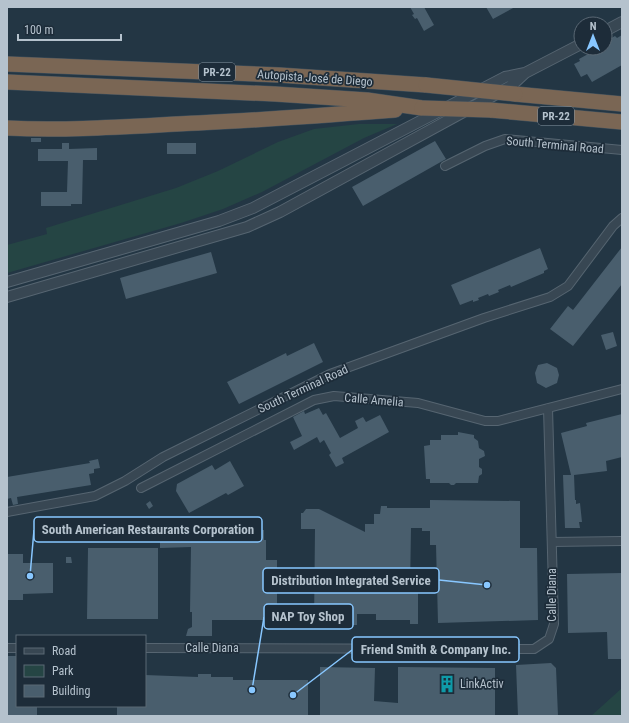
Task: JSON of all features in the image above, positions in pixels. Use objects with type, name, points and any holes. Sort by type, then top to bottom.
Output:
[{"type":"highway","name":"Autopista José de Diego","points":[[7,64],[247,73],[426,85],[622,104]]},
{"type":"highway","name":"Autopista José de Diego","points":[[7,82],[275,94],[367,100],[422,108]]},
{"type":"highway","name":"Autopista José de Diego","points":[[7,128],[36,130],[120,128],[272,120],[422,108],[490,110],[622,122]]},
{"type":"street","points":[[613,27],[622,22]]},
{"type":"street","points":[[7,297],[214,237],[260,221],[511,86],[525,73],[573,48]]},
{"type":"street","points":[[7,282],[219,221],[253,208],[505,77],[525,73]]},
{"type":"street","name":"South Terminal Road","points":[[445,166],[485,146],[505,139],[622,150]]},
{"type":"street","name":"South Terminal Road","points":[[7,512],[95,496],[125,481],[163,457],[330,374],[484,318],[550,297],[568,286],[613,226],[622,218]]},
{"type":"street","name":"Calle Amelia","points":[[141,488],[314,400],[334,396],[418,404],[485,421],[498,421],[622,389]]},
{"type":"street","name":"Calle Diana","points":[[146,648],[534,649],[549,639],[554,624],[548,408]]},
{"type":"street","points":[[552,542],[622,541]]},
{"type":"green space","points":[[359,124],[397,124],[364,138],[262,192],[223,209],[181,223],[7,273],[7,245],[47,234],[46,228],[176,188],[218,171],[278,142],[314,129]]},
{"type":"green space","points":[[622,688],[622,716],[591,716]]},
{"type":"building","points":[[410,7],[424,7],[434,25],[424,31],[417,18],[415,19],[412,15],[414,14]]},
{"type":"building","points":[[486,7],[515,7],[493,19]]},
{"type":"building","points":[[622,35],[622,65],[592,82],[587,74],[581,77],[574,64],[580,61],[579,59],[584,56],[613,56],[613,37],[615,36],[617,38]]},
{"type":"building","points":[[31,138],[41,138],[41,142],[31,142]]},
{"type":"building","points":[[435,141],[446,159],[363,206],[352,187]]},
{"type":"building","points":[[62,143],[69,143],[69,149],[97,148],[97,160],[83,160],[82,204],[71,204],[71,206],[41,206],[41,192],[67,192],[68,161],[38,161],[38,149],[62,149]]},
{"type":"building","points":[[167,143],[196,143],[196,154],[167,154]]},
{"type":"building","points":[[622,247],[622,284],[573,346],[550,329],[568,306],[573,310]]},
{"type":"building","points":[[540,248],[548,269],[544,271],[544,273],[511,287],[510,285],[498,290],[499,292],[489,296],[488,294],[478,298],[479,300],[473,302],[473,300],[460,305],[451,285]]},
{"type":"building","points":[[211,252],[217,273],[126,299],[120,278]]},
{"type":"building","points":[[613,332],[617,346],[606,350],[601,335]]},
{"type":"building","points":[[314,343],[323,362],[239,404],[227,382],[286,353],[287,356]]},
{"type":"building","points":[[547,363],[557,368],[559,375],[557,383],[546,388],[537,383],[535,373],[538,365]]},
{"type":"building","points":[[319,408],[323,415],[326,413],[340,438],[358,428],[355,421],[363,417],[366,422],[380,415],[389,432],[342,458],[344,463],[336,467],[329,455],[331,453],[324,440],[320,443],[317,437],[294,450],[290,442],[302,436],[293,417],[304,411],[305,414]]},
{"type":"building","points":[[622,414],[622,457],[606,461],[607,471],[574,475],[575,500],[576,504],[580,503],[582,522],[579,522],[580,528],[565,528],[563,475],[571,475],[561,433],[587,426],[586,423]]},
{"type":"building","points":[[458,432],[474,435],[474,438],[478,441],[479,448],[484,451],[485,456],[479,459],[479,467],[482,469],[482,474],[479,476],[478,483],[456,483],[451,485],[449,483],[430,483],[430,479],[426,479],[424,446],[430,445],[430,440],[441,440],[441,435],[458,435]]},
{"type":"building","points":[[98,459],[100,468],[94,469],[94,473],[89,474],[91,485],[17,497],[18,504],[13,505],[11,498],[7,499],[7,477],[90,463],[89,461]]},
{"type":"building","points":[[230,461],[244,486],[228,495],[226,493],[189,513],[176,491],[177,484],[212,465],[215,470]]},
{"type":"building","points":[[430,500],[520,501],[520,548],[537,548],[538,620],[438,623],[436,545],[430,545],[430,531],[422,531],[422,528],[411,528],[410,590],[418,589],[418,624],[410,624],[410,620],[376,620],[376,614],[357,614],[357,625],[314,625],[315,529],[301,529],[301,513],[303,513],[306,509],[319,509],[365,532],[365,524],[374,524],[374,514],[380,514],[381,506],[387,506],[387,508],[430,508]]},
{"type":"building","points":[[150,501],[153,506],[149,509],[146,504]]},
{"type":"building","points":[[236,519],[260,519],[260,530],[264,530],[264,540],[266,540],[266,560],[277,560],[277,620],[212,620],[212,636],[186,636],[188,629],[192,627],[192,612],[190,612],[191,547],[160,548],[160,536],[170,534],[170,520],[213,520],[213,540],[235,540]]},
{"type":"building","points":[[88,548],[158,548],[158,619],[87,619]]},
{"type":"building","points":[[7,554],[23,554],[23,563],[53,563],[53,593],[23,594],[23,600],[7,600]]},
{"type":"building","points":[[66,557],[71,557],[72,563],[66,563]]},
{"type":"building","points":[[622,573],[622,659],[608,659],[607,632],[568,633],[567,574]]},
{"type":"building","points":[[7,656],[16,656],[16,707],[37,707],[37,716],[7,716]]},
{"type":"building","points":[[551,663],[556,668],[558,716],[518,716],[516,665]]},
{"type":"building","name":"LinkActiv","points":[[320,667],[375,668],[374,701],[398,703],[398,667],[495,668],[495,716],[320,716]]},
{"type":"building","points":[[198,674],[211,674],[211,677],[233,677],[233,680],[308,680],[308,716],[117,716],[117,707],[146,707],[146,675],[198,677]]},
{"type":"place","name":"South American Restaurants Corporation","points":[[30,576]]},
{"type":"place","name":"Distribution Integrated Service","points":[[487,585]]},
{"type":"place","name":"LinkActiv","points":[[447,684]]},
{"type":"place","name":"NAP Toy Shop","points":[[252,690]]},
{"type":"place","name":"Friend Smith & Company Inc.","points":[[293,695]]}]
